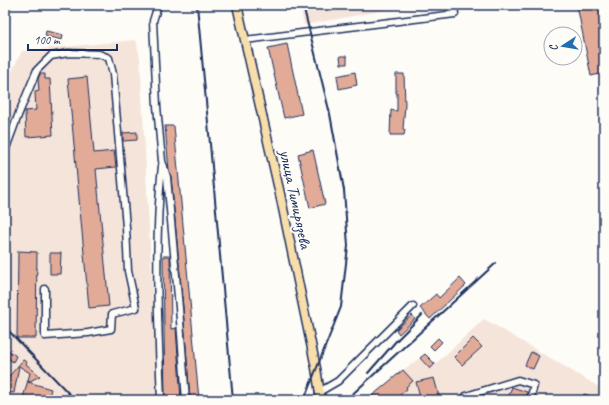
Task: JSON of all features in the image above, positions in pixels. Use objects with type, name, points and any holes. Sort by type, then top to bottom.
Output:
[{"type":"main road","name":"улица Тимирязева","points":[[238,5],[316,368],[320,396]]},
{"type":"street","points":[[158,5],[153,21],[153,41],[162,161],[157,234],[158,327],[161,400]]},
{"type":"street","points":[[245,40],[455,14],[454,5]]},
{"type":"street","points":[[6,149],[37,70],[51,56],[68,53],[99,54],[108,58],[113,74],[128,270],[136,308],[112,314],[111,329],[88,333],[45,336],[45,289]]},
{"type":"street","points":[[162,161],[167,177],[186,400]]},
{"type":"street","points":[[320,396],[338,381],[414,306]]},
{"type":"street","points":[[464,400],[466,396],[518,380],[534,385],[530,400]]},
{"type":"shaded area","points":[[300,5],[397,5],[397,8],[304,25]]},
{"type":"shaded area","points":[[136,40],[140,58],[158,400],[5,400],[5,85],[22,51]]},
{"type":"shaded area","points":[[484,319],[604,390],[604,400],[367,400],[420,358],[430,369]]},
{"type":"building","points":[[577,5],[604,5],[604,73],[591,76],[583,35],[583,26],[581,26]]},
{"type":"building","points":[[46,31],[63,35],[62,40],[45,36]]},
{"type":"building","points":[[287,44],[302,114],[284,118],[268,48]]},
{"type":"building","points":[[340,56],[347,56],[347,64],[341,64]]},
{"type":"building","points":[[355,72],[357,85],[339,89],[337,76]]},
{"type":"building","points":[[40,74],[45,74],[45,79],[50,79],[53,135],[26,137],[25,111],[36,110],[35,92],[39,91],[38,79]]},
{"type":"building","points":[[396,74],[404,74],[404,135],[390,135],[391,110],[397,111]]},
{"type":"building","points":[[87,77],[94,153],[114,151],[116,167],[96,169],[109,306],[89,308],[68,79]]},
{"type":"building","points":[[165,126],[174,126],[199,400],[190,400],[183,308]]},
{"type":"building","points":[[137,132],[137,140],[123,141],[123,133]]},
{"type":"building","points":[[313,150],[325,204],[310,208],[298,154]]},
{"type":"building","points":[[18,251],[37,252],[36,338],[17,338]]},
{"type":"building","points":[[50,253],[61,253],[60,274],[50,274]]},
{"type":"building","points":[[163,256],[170,256],[171,329],[176,328],[181,400],[165,400]]},
{"type":"building","points":[[460,278],[466,285],[430,319],[420,308],[436,294],[439,298]]},
{"type":"building","points":[[412,315],[415,319],[399,334],[396,330]]},
{"type":"building","points":[[438,338],[442,342],[434,350],[430,346]]},
{"type":"building","points":[[473,338],[482,347],[462,365],[454,357]]},
{"type":"building","points":[[5,348],[16,356],[13,362],[5,356]]},
{"type":"building","points":[[531,352],[539,356],[533,369],[525,365]]},
{"type":"building","points":[[425,354],[435,364],[430,369],[420,358]]},
{"type":"building","points":[[23,360],[27,362],[26,364],[40,376],[28,382],[51,389],[48,400],[28,400],[23,398],[30,373],[19,366],[14,393],[5,392],[5,381]]},
{"type":"building","points":[[403,370],[413,381],[406,387],[407,389],[396,400],[367,400]]},
{"type":"building","points":[[434,378],[440,400],[421,400],[416,382]]},
{"type":"building","points":[[512,387],[527,392],[525,400],[507,400]]},
{"type":"building","points":[[584,394],[600,399],[582,400]]},
{"type":"railway","points":[[197,5],[233,400]]},
{"type":"railway","points":[[303,5],[330,114],[344,190],[348,246],[341,307],[304,400]]},
{"type":"railway","points":[[346,400],[496,263]]},
{"type":"railway","points":[[368,373],[397,340],[422,315]]},
{"type":"railway","points":[[5,327],[75,400]]}]
